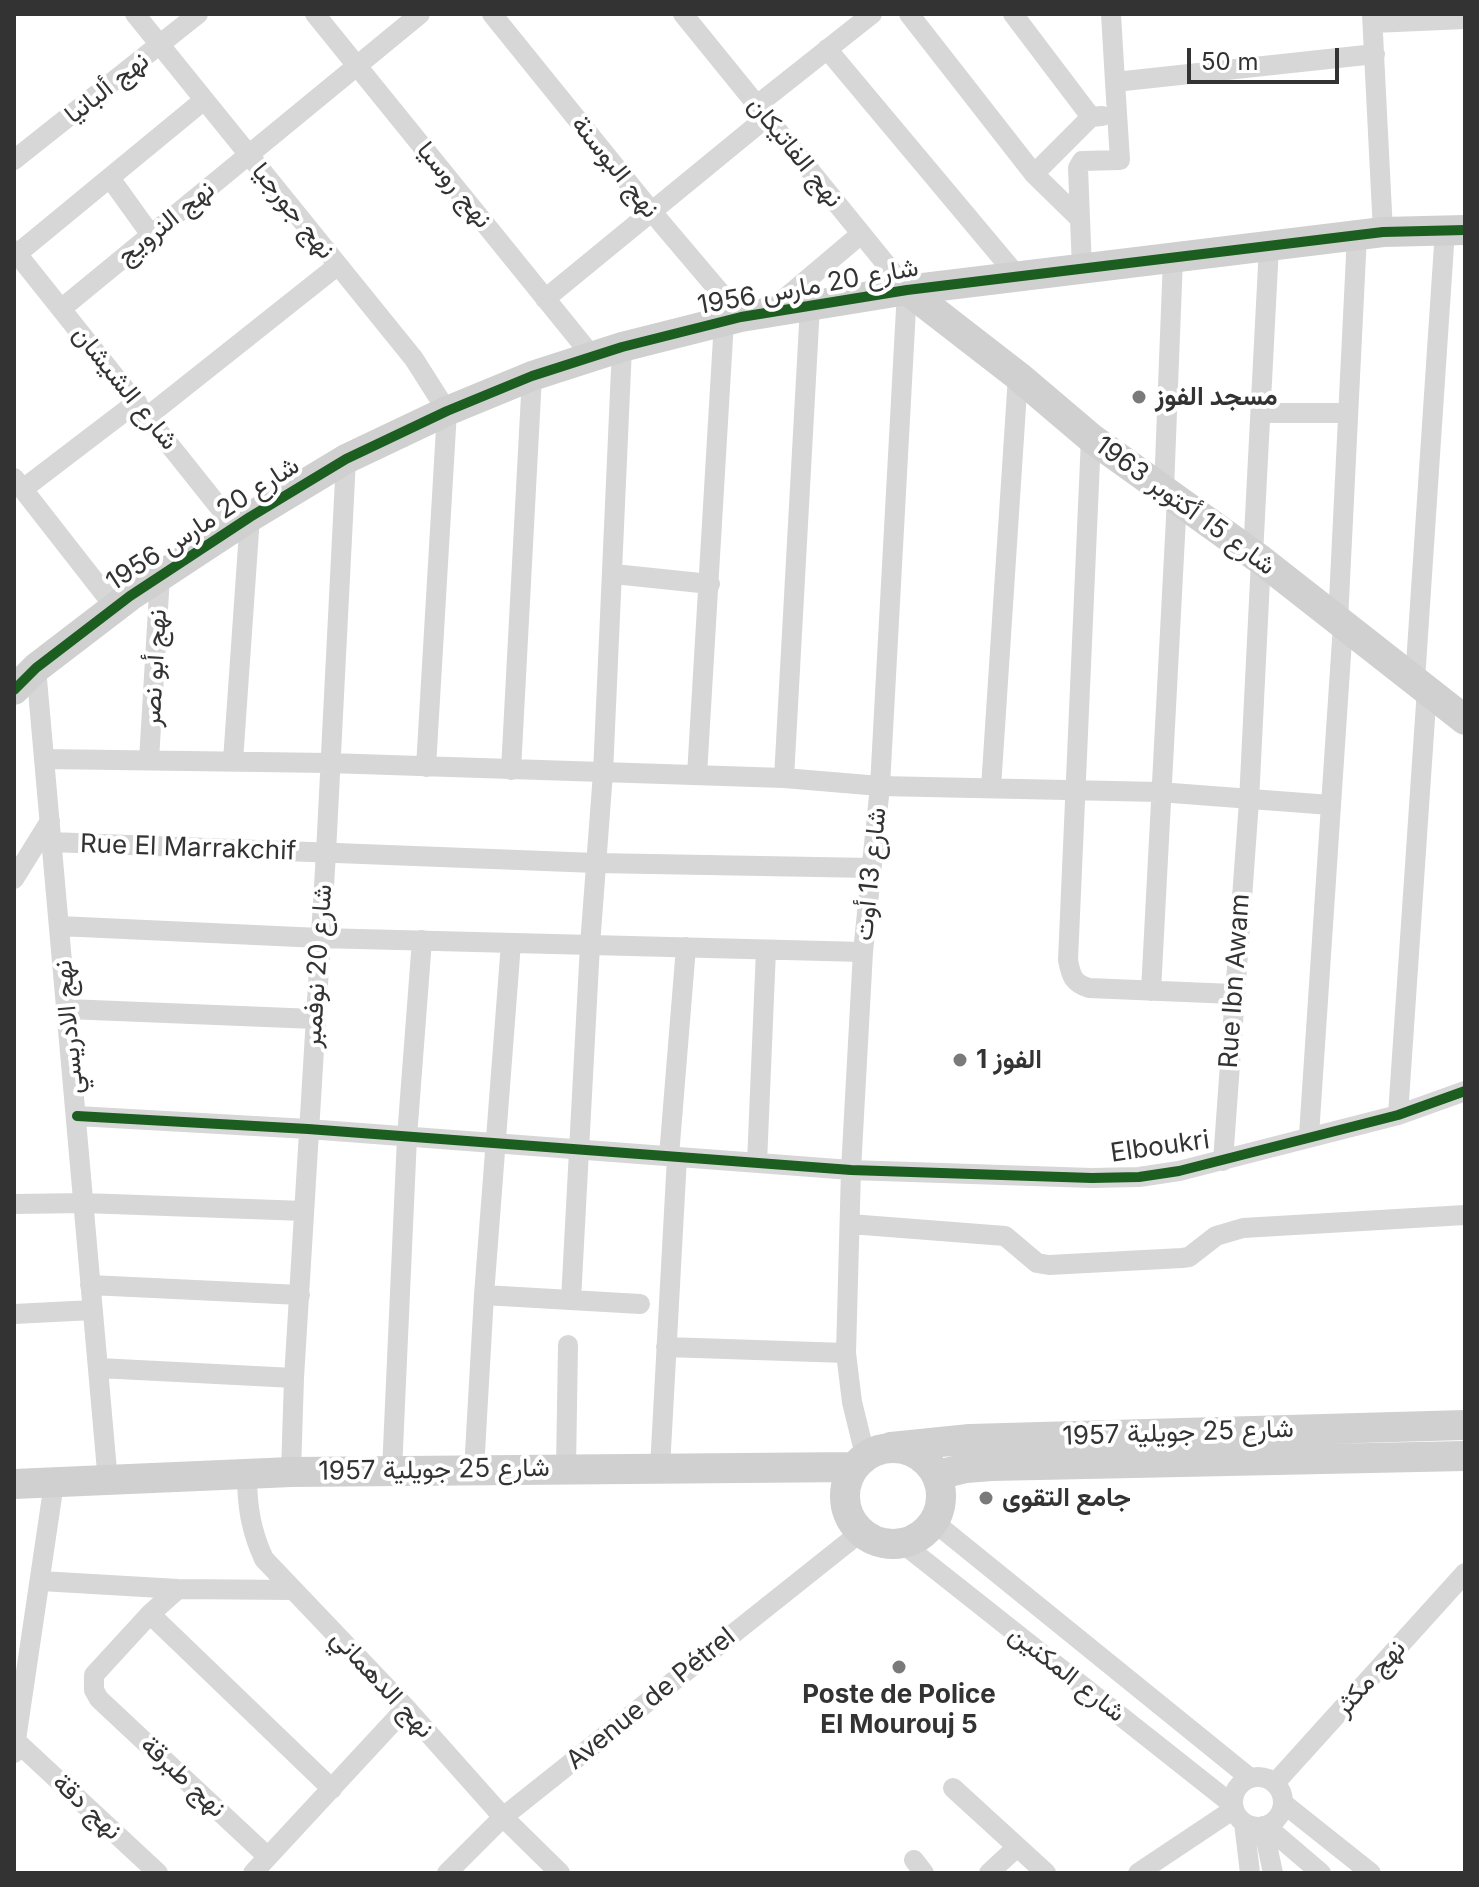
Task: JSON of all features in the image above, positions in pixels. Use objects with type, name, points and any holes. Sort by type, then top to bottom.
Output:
[{"type":"street","name":"نهج جورجيا","points":[[135,14],[414,359],[447,411]]},
{"type":"street","name":"نهج ألبانيا","points":[[14,160],[198,14]]},
{"type":"street","name":"نهج روسيا","points":[[315,14],[592,356]]},
{"type":"street","name":"نهج النرويج","points":[[61,309],[420,14]]},
{"type":"street","name":"نهج البوسنة","points":[[492,14],[652,212],[744,317]]},
{"type":"street","name":"نهج الفاتيكان","points":[[683,14],[907,290]]},
{"type":"street","points":[[545,299],[652,212],[827,49],[872,14]]},
{"type":"street","points":[[909,14],[1034,174],[1079,218]]},
{"type":"street","points":[[1013,14],[1091,117]]},
{"type":"street","points":[[1082,269],[1079,164],[1082,161],[1120,160],[1111,14]]},
{"type":"street","points":[[1309,1135],[1340,623],[1348,413],[1370,233],[1375,54],[1372,18],[1463,18]]},
{"type":"street","points":[[827,49],[1018,277]]},
{"type":"street","points":[[1115,82],[1375,54]]},
{"type":"street","points":[[15,252],[204,100]]},
{"type":"street","points":[[1034,174],[1091,117],[1117,113]]},
{"type":"street","points":[[110,178],[151,235]]},
{"type":"street","points":[[1398,1115],[1421,684],[1455,230]]},
{"type":"street","name":"شارع 20 مارس 1956","points":[[14,690],[36,668],[114,606],[242,522],[346,459],[447,411],[532,376],[592,356],[744,317],[907,290],[1370,233],[1455,230]]},
{"type":"street","points":[[697,775],[710,584],[744,317],[861,234]]},
{"type":"street","name":"Rue Ibn Awam","points":[[1223,1161],[1249,801],[1269,246]]},
{"type":"street","name":"شارع الشيشان","points":[[15,252],[142,409],[242,522]]},
{"type":"street","points":[[1151,991],[1171,494],[1173,258]]},
{"type":"street","points":[[114,606],[19,484],[142,409],[337,266]]},
{"type":"street","name":"شارع 15 أكتوبر 1963","points":[[907,290],[1018,376],[1091,438],[1257,558],[1465,720]]},
{"type":"street","name":"شارع 13 أوت","points":[[870,1456],[852,1402],[846,1353],[851,1170],[863,952],[880,786],[907,290]]},
{"type":"street","points":[[784,778],[810,306]]},
{"type":"street","points":[[571,1300],[614,574],[622,347]]},
{"type":"street","points":[[511,770],[532,376]]},
{"type":"street","points":[[991,788],[1018,376]]},
{"type":"street","points":[[426,767],[447,411]]},
{"type":"street","points":[[1262,413],[1348,413]]},
{"type":"street","points":[[1091,438],[1074,790],[1068,960],[1071,977],[1079,985],[1089,988],[1233,994]]},
{"type":"street","name":"شارع 20 نوفمبر","points":[[291,1472],[346,459]]},
{"type":"street","points":[[233,761],[242,522]]},
{"type":"street","points":[[614,574],[710,584]]},
{"type":"street","name":"نهج أبو نصر","points":[[149,760],[160,576]]},
{"type":"street","name":"نهج الادريسي","points":[[36,668],[108,1482]]},
{"type":"street","points":[[44,759],[329,763],[784,778],[880,786],[1159,792],[1330,805]]},
{"type":"street","points":[[14,879],[50,821]]},
{"type":"street","name":"Rue El Marrakchif","points":[[51,842],[596,863],[871,868]]},
{"type":"street","points":[[59,926],[320,938],[863,952]]},
{"type":"street","points":[[392,1471],[407,1137],[422,940]]},
{"type":"street","points":[[474,1470],[511,943]]},
{"type":"street","points":[[660,1468],[673,1157],[686,947]]},
{"type":"street","points":[[757,1163],[766,950]]},
{"type":"street","points":[[67,1009],[315,1019]]},
{"type":"street","name":"Elboukri","points":[[77,1116],[308,1129],[851,1170],[1107,1178],[1179,1171],[1223,1161],[1309,1135],[1398,1115],[1465,1091]]},
{"type":"street","points":[[14,1204],[84,1203],[304,1211]]},
{"type":"street","points":[[850,1224],[1005,1236],[1037,1263],[1049,1265],[1189,1257],[1228,1231],[1243,1228],[1465,1215]]},
{"type":"street","points":[[90,1285],[300,1295]]},
{"type":"street","points":[[484,1295],[640,1304]]},
{"type":"street","points":[[14,1314],[93,1310]]},
{"type":"street","points":[[566,1468],[568,1345]]},
{"type":"street","points":[[666,1347],[846,1353]]},
{"type":"street","points":[[99,1368],[294,1378]]},
{"type":"street","name":"شارع 25 جويلية 1957","points":[[14,1484],[291,1472],[660,1468],[870,1456],[970,1439],[1465,1425]]},
{"type":"street","points":[[910,1450],[926,1460],[937,1475],[941,1490],[940,1506],[934,1522],[925,1532],[902,1543],[887,1544],[861,1532],[850,1518],[844,1500],[846,1483],[870,1456],[910,1450]]},
{"type":"street","name":"شارع 25 جويلية 1957","points":[[937,1475],[991,1466],[1465,1456]]},
{"type":"street","name":"نهج الدهماني","points":[[247,1475],[248,1510],[254,1537],[264,1559],[406,1708],[503,1817],[560,1873]]},
{"type":"street","points":[[15,1747],[54,1483]]},
{"type":"street","name":"شارع المكنين","points":[[934,1522],[1250,1778]]},
{"type":"street","name":"Avenue de Pétrel","points":[[447,1873],[503,1817],[861,1532]]},
{"type":"street","name":"شارع المكنين","points":[[902,1543],[1321,1873]]},
{"type":"street","name":"نهج مكثر","points":[[1275,1783],[1465,1573]]},
{"type":"street","points":[[41,1581],[178,1589],[292,1590]]},
{"type":"street","points":[[178,1589],[150,1614],[332,1789]]},
{"type":"street","name":"نهج طبرقة","points":[[150,1614],[94,1675],[92,1683],[99,1699],[267,1856]]},
{"type":"street","points":[[253,1873],[406,1708]]},
{"type":"street","name":"نهج دقة","points":[[15,1747],[158,1873]]},
{"type":"street","points":[[1138,1873],[1248,1818],[1278,1817],[1283,1803],[1280,1789],[1263,1777],[1250,1778],[1235,1791],[1248,1818],[1273,1873]]},
{"type":"street","points":[[953,1788],[1046,1873]]},
{"type":"street","points":[[1283,1803],[1371,1873]]},
{"type":"street","points":[[1248,1818],[1250,1873]]},
{"type":"street","points":[[989,1873],[1017,1847]]},
{"type":"cycle path","points":[[14,690],[36,668],[130,596],[250,517],[346,459],[447,411],[532,376],[622,347],[741,317],[907,290],[1383,232],[1465,230]]},
{"type":"cycle path","points":[[77,1116],[308,1129],[851,1170],[1092,1178],[1139,1177],[1179,1171],[1398,1115],[1465,1091]]},
{"type":"place","name":"مسجد الفوز","points":[[1139,397]]},
{"type":"place","name":"الفوز 1","points":[[960,1060]]},
{"type":"place","name":"جامع التقوى","points":[[986,1498]]},
{"type":"place","name":"Poste de Police El Mourouj 5","points":[[899,1667]]}]
